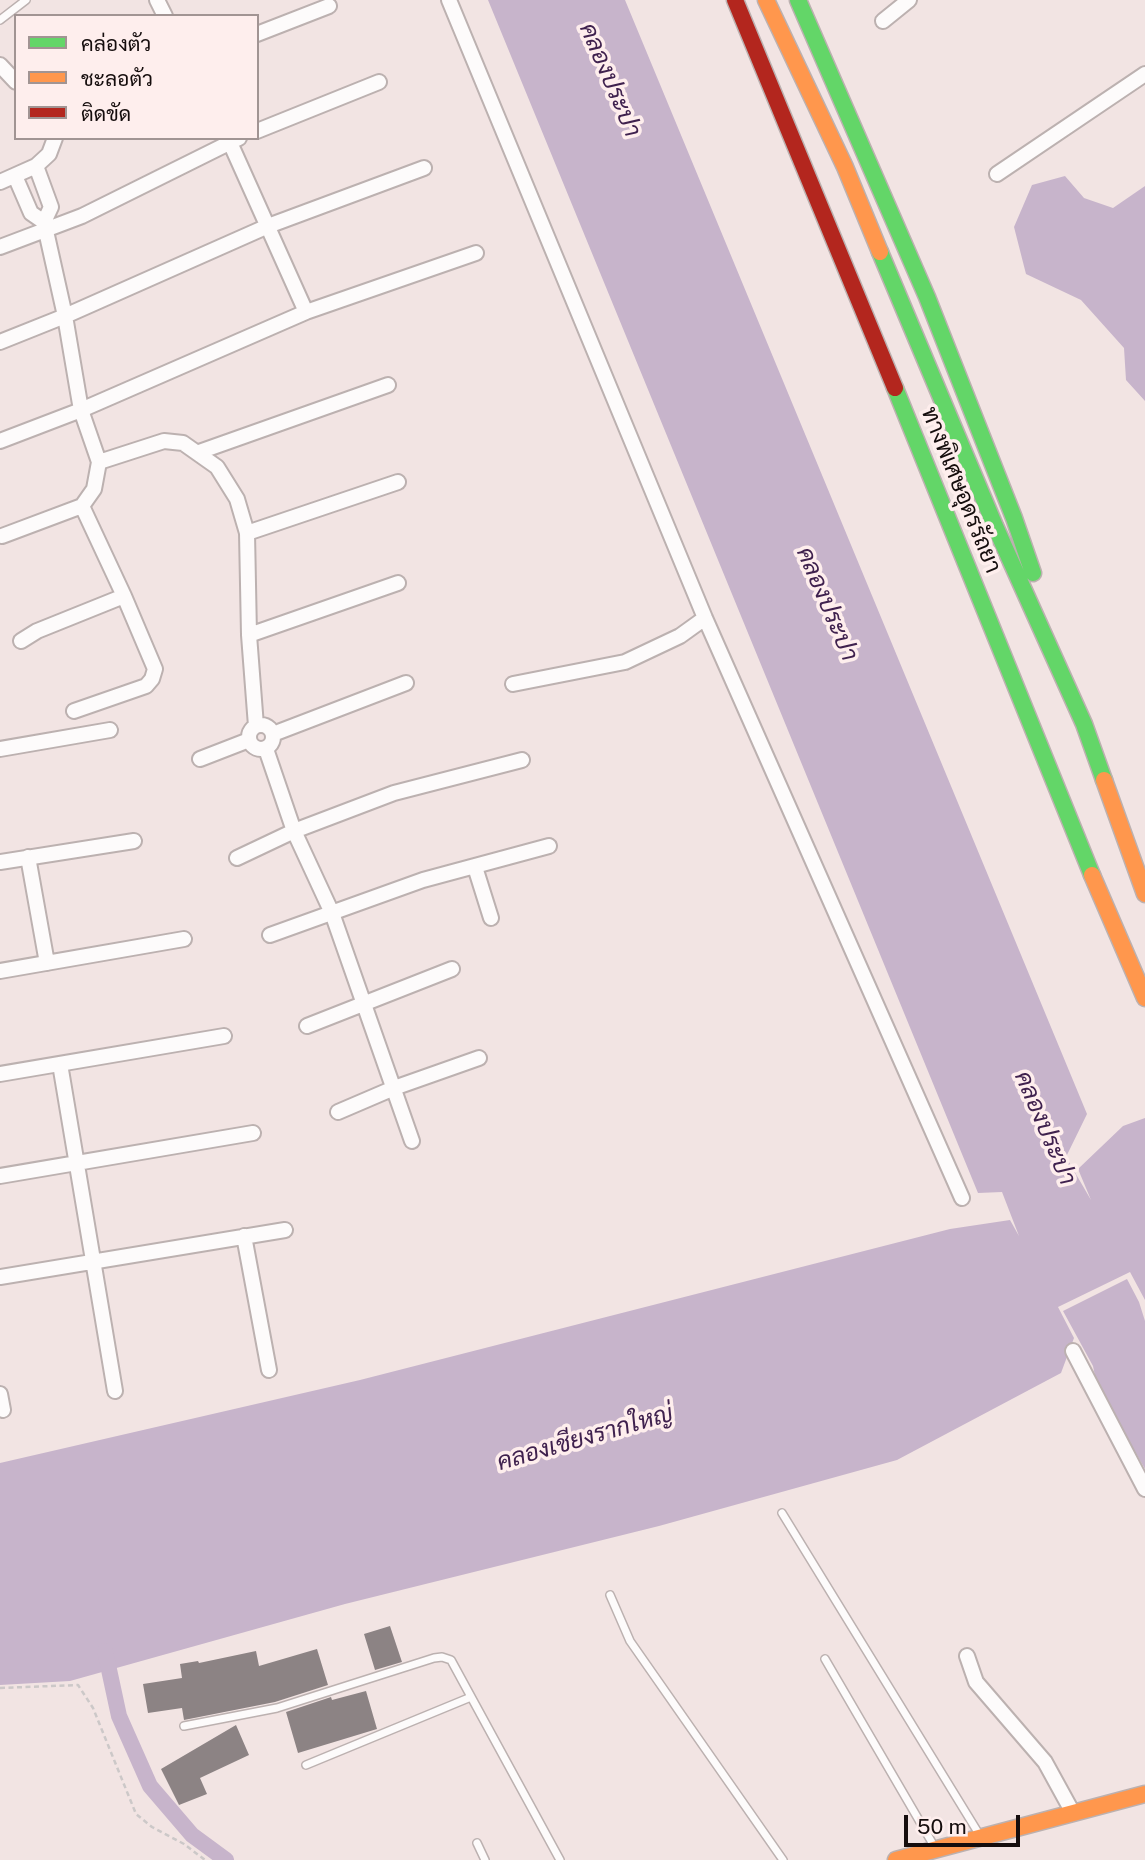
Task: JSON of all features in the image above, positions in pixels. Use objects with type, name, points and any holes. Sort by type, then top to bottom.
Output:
[{"type":"main road","points":[[723,0],[771,89]]},
{"type":"main road","name":"ทางพิเศษอุดรรัถยา","points":[[735,0],[931,474],[1099,894],[1145,998]]},
{"type":"main road","name":"ทางพิเศษอุดรรัถยา","points":[[766,0],[845,167],[995,526],[1084,724],[1145,894]]},
{"type":"main road","points":[[798,0],[927,297],[1014,518],[1084,724]]},
{"type":"main road","points":[[896,1860],[1145,1794]]},
{"type":"street","points":[[449,0],[705,618],[962,1198]]},
{"type":"street","points":[[883,21],[909,0]]},
{"type":"street","points":[[259,33],[329,6]]},
{"type":"street","points":[[0,65],[14,80]]},
{"type":"street","points":[[997,174],[1145,74]]},
{"type":"street","points":[[259,130],[379,82]]},
{"type":"street","points":[[0,182],[36,166],[49,154],[54,140]]},
{"type":"street","points":[[0,247],[45,226],[82,216],[230,140]]},
{"type":"street","points":[[232,140],[306,312]]},
{"type":"street","points":[[2,536],[82,506],[94,489],[99,462],[81,410],[65,316],[45,226],[51,207],[36,166]]},
{"type":"street","points":[[0,342],[268,226],[424,168]]},
{"type":"street","points":[[15,176],[31,213],[45,226]]},
{"type":"street","points":[[0,442],[81,410],[306,312],[476,253]]},
{"type":"street","points":[[199,452],[388,385]]},
{"type":"street","points":[[99,462],[164,440],[183,443],[217,467],[230,486],[237,499],[247,533],[249,635],[256,726]]},
{"type":"street","points":[[247,533],[398,482]]},
{"type":"street","points":[[74,711],[146,686],[152,679],[155,668],[82,506]]},
{"type":"street","points":[[249,635],[398,583]]},
{"type":"street","points":[[21,641],[72,615],[124,596]]},
{"type":"street","points":[[513,684],[625,662],[680,636],[705,618]]},
{"type":"street","points":[[273,734],[406,683]]},
{"type":"street","points":[[266,749],[254,747],[249,740],[250,732],[256,726],[265,726],[273,734]]},
{"type":"street","points":[[0,749],[110,730]]},
{"type":"street","points":[[266,749],[272,743],[273,734]]},
{"type":"street","points":[[200,760],[249,740]]},
{"type":"street","points":[[266,749],[294,831],[332,913],[412,1141]]},
{"type":"street","points":[[237,858],[294,831],[394,793],[522,760]]},
{"type":"street","points":[[0,862],[134,841]]},
{"type":"street","points":[[270,935],[423,880],[550,846]]},
{"type":"street","points":[[28,857],[47,963]]},
{"type":"street","points":[[475,867],[491,918]]},
{"type":"street","points":[[0,971],[184,939]]},
{"type":"street","points":[[307,1026],[452,969]]},
{"type":"street","points":[[0,1074],[225,1036]]},
{"type":"street","points":[[338,1112],[394,1088],[479,1058]]},
{"type":"street","points":[[60,1065],[115,1391]]},
{"type":"street","points":[[0,1176],[253,1133]]},
{"type":"street","points":[[0,1277],[285,1230]]},
{"type":"street","points":[[244,1236],[269,1370]]},
{"type":"street","points":[[1073,1351],[1145,1489]]},
{"type":"street","points":[[0,1394],[3,1410]]},
{"type":"street","points":[[967,1656],[976,1682],[1034,1748],[1055,1778],[1060,1794],[1073,1813]]},
{"type":"lane","points":[[0,20],[26,0]]},
{"type":"lane","points":[[782,1513],[982,1838]]},
{"type":"lane","points":[[611,1595],[630,1642],[783,1860]]},
{"type":"lane","points":[[184,1726],[277,1708],[442,1657],[451,1660],[560,1860]]},
{"type":"lane","points":[[825,1658],[936,1850]]},
{"type":"lane","points":[[306,1765],[471,1697]]},
{"type":"lane","points":[[477,1843],[485,1860]]},
{"type":"path","points":[[0,1688],[78,1685],[93,1708],[136,1814],[205,1860]]},
{"type":"water","points":[[488,0],[625,0],[1087,1114],[1066,1157],[1091,1200],[1078,1169],[1123,1126],[1145,1118],[1145,1300],[1130,1272],[1058,1307],[1074,1338],[1061,1373],[897,1460],[659,1526],[345,1604],[70,1681],[0,1685],[0,1463],[360,1380],[950,1229],[1010,1220],[1019,1236],[1002,1192],[978,1193]]},
{"type":"water","points":[[1065,176],[1084,198],[1113,208],[1145,186],[1145,401],[1126,380],[1124,348],[1081,300],[1026,274],[1014,227],[1032,185]]},
{"type":"water","points":[[1127,1279],[1145,1321],[1145,1469],[1097,1386],[1093,1366],[1063,1311]]},
{"type":"building","points":[[390,1626],[402,1662],[375,1670],[364,1634]]},
{"type":"building","points":[[317,1649],[328,1685],[275,1702],[184,1720],[182,1708],[148,1713],[143,1684],[182,1678],[180,1664],[199,1663],[256,1651],[259,1666]]},
{"type":"building","points":[[366,1691],[377,1729],[298,1753],[286,1712],[331,1697],[332,1700]]},
{"type":"building","points":[[236,1725],[249,1755],[200,1778],[207,1794],[179,1805],[161,1769]]},
{"type":"waterway","points":[[105,1651],[119,1716],[150,1786],[192,1835],[226,1860]]},
{"type":"traffic: fast","points":[[798,0],[927,297],[1033,573]]},
{"type":"traffic: fast","points":[[880,252],[995,526],[1084,724],[1104,780]]},
{"type":"traffic: fast","points":[[895,388],[1092,875]]},
{"type":"traffic: slow","points":[[766,0],[845,167],[880,252]]},
{"type":"traffic: slow","points":[[1104,780],[1145,894]]},
{"type":"traffic: slow","points":[[1092,875],[1145,998]]},
{"type":"traffic: slow","points":[[896,1860],[1145,1794]]},
{"type":"traffic: jam","points":[[735,0],[895,388]]},
{"type":"water label","name":"คลองประปา","points":[[610,80]]},
{"type":"water label","name":"คลองประปา","points":[[827,604]]},
{"type":"water label","name":"คลองประปา","points":[[1045,1128]]},
{"type":"water label","name":"คลองเชียงรากใหญ่","points":[[585,1438]]}]
